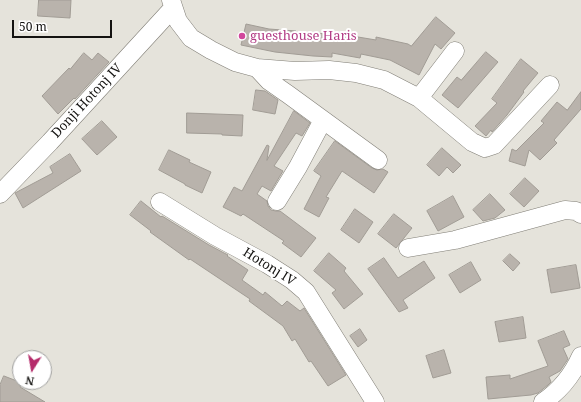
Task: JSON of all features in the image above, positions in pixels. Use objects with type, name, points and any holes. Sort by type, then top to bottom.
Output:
[{"type":"street","name":"Donji Hotonj IV","points":[[0,194],[45,147],[172,4],[178,21],[191,38],[235,62],[257,68],[295,71],[329,70],[356,73],[384,80],[419,98],[472,142],[485,148],[494,145],[550,85]]},
{"type":"street","points":[[419,98],[455,51]]},
{"type":"street","points":[[257,68],[269,81],[378,160]]},
{"type":"street","points":[[277,201],[298,167],[323,120]]},
{"type":"street","name":"Hotonj IV","points":[[160,202],[215,236],[267,264],[292,280],[306,292],[375,402]]},
{"type":"street","points":[[408,248],[456,240],[566,210],[576,211],[581,214]]},
{"type":"street","points":[[543,402],[565,384],[578,364],[581,356]]},
{"type":"building","points":[[39,0],[71,0],[70,18],[38,16]]},
{"type":"building","points":[[436,17],[455,33],[441,49],[435,44],[419,75],[390,60],[361,54],[360,58],[332,53],[332,57],[313,56],[275,52],[241,45],[246,24],[269,29],[346,35],[376,40],[376,37],[411,46]]},
{"type":"building","points":[[486,52],[498,62],[458,108],[442,95],[457,77],[461,80]]},
{"type":"building","points":[[84,53],[92,60],[98,53],[109,62],[75,99],[74,98],[58,114],[42,96]]},
{"type":"building","points":[[521,59],[538,73],[523,91],[524,92],[507,115],[492,132],[491,130],[486,136],[475,126],[497,103],[492,99]]},
{"type":"building","points":[[256,90],[265,91],[278,100],[275,114],[253,110]]},
{"type":"building","points":[[581,92],[581,109],[554,140],[557,143],[540,160],[529,150],[525,166],[509,161],[512,149],[516,151],[544,123],[541,121],[557,102],[567,110]]},
{"type":"building","points":[[294,111],[310,123],[302,136],[296,133],[274,166],[283,171],[271,191],[262,186],[257,194],[267,201],[271,210],[280,211],[316,238],[301,257],[282,243],[284,241],[243,214],[241,216],[223,207],[234,187],[242,191],[267,145],[269,146],[267,160]]},
{"type":"building","points":[[187,113],[243,115],[242,136],[187,133]]},
{"type":"building","points":[[102,121],[117,137],[97,155],[82,139]]},
{"type":"building","points":[[335,141],[372,168],[377,170],[383,169],[388,172],[374,193],[342,171],[326,197],[329,198],[319,217],[304,209],[321,176],[314,171]]},
{"type":"building","points":[[442,148],[461,165],[453,173],[447,167],[439,176],[427,165]]},
{"type":"building","points":[[169,150],[190,160],[189,162],[211,172],[202,193],[159,170]]},
{"type":"building","points":[[70,154],[81,171],[23,208],[15,193],[53,173],[50,167]]},
{"type":"building","points":[[525,178],[539,191],[524,207],[510,194]]},
{"type":"building","points":[[490,194],[505,210],[495,218],[483,221],[473,210]]},
{"type":"building","points":[[453,196],[464,217],[438,231],[427,211]]},
{"type":"building","points":[[141,201],[161,217],[162,216],[228,255],[227,256],[248,270],[242,280],[263,295],[265,292],[282,306],[287,301],[300,311],[304,308],[346,375],[328,386],[311,361],[309,362],[295,339],[292,341],[283,326],[249,301],[250,299],[190,259],[189,260],[150,232],[151,231],[130,215]]},
{"type":"building","points":[[355,209],[373,222],[359,243],[341,230]]},
{"type":"building","points":[[394,214],[412,228],[396,248],[378,234]]},
{"type":"building","points":[[329,253],[346,268],[344,271],[363,294],[344,309],[332,293],[336,290],[314,271]]},
{"type":"building","points":[[510,254],[520,263],[513,271],[503,261]]},
{"type":"building","points":[[384,258],[398,278],[424,261],[435,278],[403,300],[408,308],[399,312],[368,269]]},
{"type":"building","points":[[471,262],[481,280],[460,293],[449,275]]},
{"type":"building","points":[[576,265],[580,288],[551,293],[547,270]]},
{"type":"building","points":[[523,317],[526,338],[499,342],[495,322]]},
{"type":"building","points":[[360,329],[367,340],[358,347],[350,336]]},
{"type":"building","points":[[564,331],[570,345],[563,348],[568,359],[560,371],[549,377],[551,382],[548,385],[538,393],[531,395],[488,399],[486,377],[510,375],[510,379],[548,366],[538,341]]},
{"type":"building","points":[[444,350],[451,373],[433,378],[426,356]]},
{"type":"building","points":[[4,376],[12,379],[12,390],[25,390],[45,402],[0,402],[0,385]]},
{"type":"place","name":"guesthouse Haris","points":[[242,36]]}]
